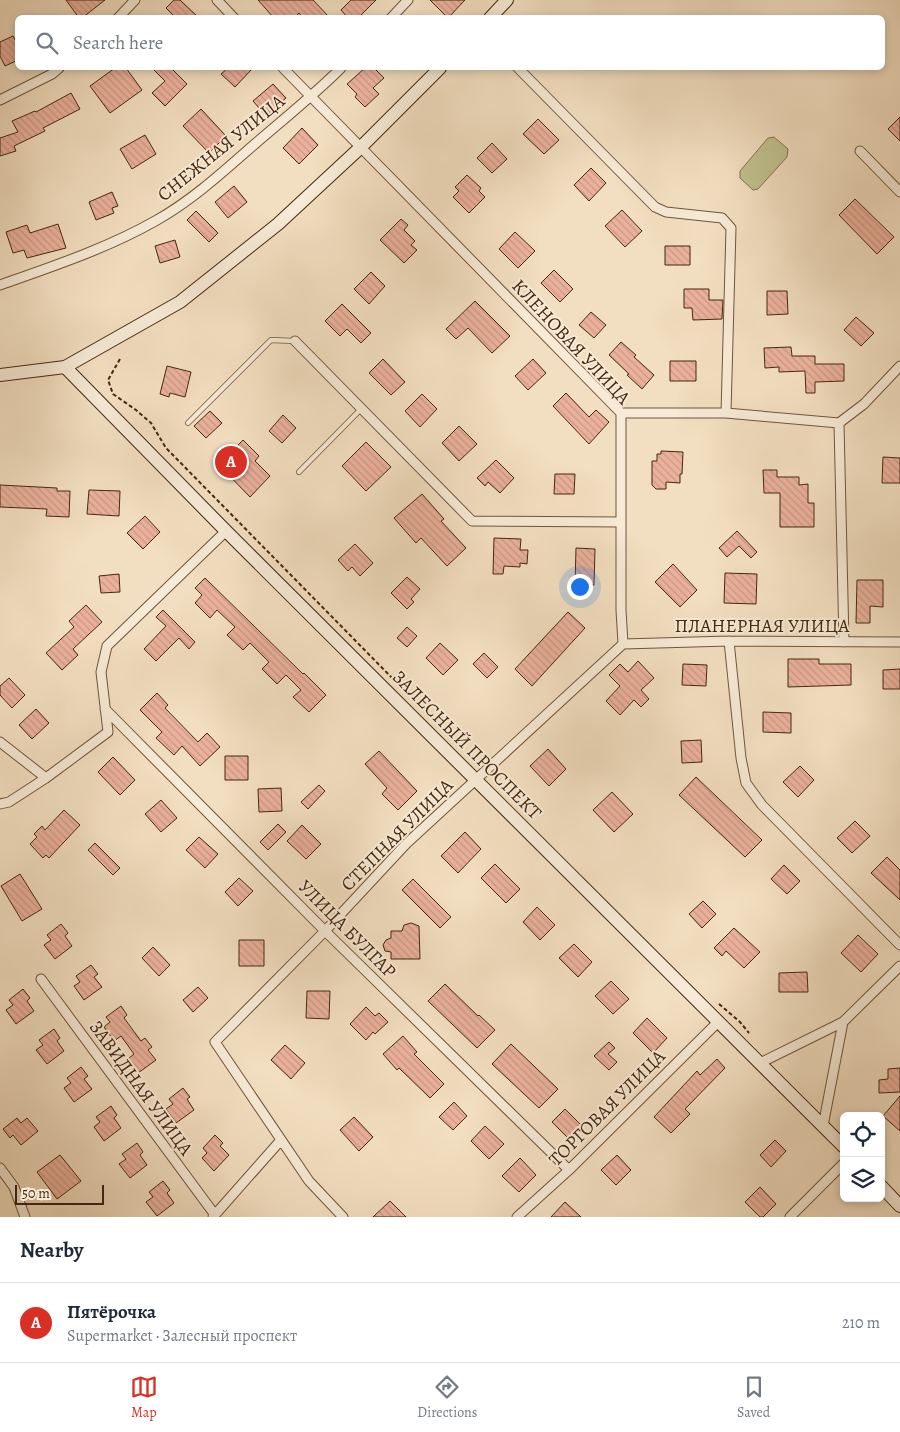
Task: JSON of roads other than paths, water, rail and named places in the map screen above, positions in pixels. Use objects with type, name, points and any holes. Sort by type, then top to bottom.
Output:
[{"type":"main road","points":[[493,15],[507,0]]},
{"type":"main road","points":[[0,375],[65,368],[180,302],[278,224],[361,147],[438,70]]},
{"type":"main road","name":"ЗАЛЕСНЫЙ ПРОСПЕКТ","points":[[65,368],[840,1143]]},
{"type":"main road","points":[[885,1190],[900,1206]]},
{"type":"street","points":[[121,15],[135,0]]},
{"type":"street","points":[[216,0],[231,15]]},
{"type":"street","points":[[394,15],[408,0]]},
{"type":"street","points":[[0,100],[57,70]]},
{"type":"street","name":"КЛЕНОВАЯ УЛИЦА","points":[[285,70],[621,414],[621,610],[623,644]]},
{"type":"street","name":"СНЕЖНАЯ УЛИЦА","points":[[0,285],[81,257],[156,220],[185,202],[209,184],[339,70]]},
{"type":"street","points":[[520,70],[656,207],[666,212],[722,218],[731,228],[726,413]]},
{"type":"street","points":[[860,151],[900,192]]},
{"type":"street","points":[[295,341],[472,521],[621,522]]},
{"type":"street","points":[[621,414],[726,413],[839,423],[864,404],[900,366]]},
{"type":"street","points":[[839,423],[844,642]]},
{"type":"street","points":[[0,804],[9,802],[46,778],[108,732],[101,672],[108,646],[226,531]]},
{"type":"street","points":[[729,641],[741,758],[746,783],[762,805],[900,945]]},
{"type":"street","name":"ПЛАНЕРНАЯ УЛИЦА","points":[[623,644],[729,641],[900,642]]},
{"type":"street","name":"СТЕПНАЯ УЛИЦА","points":[[281,1140],[215,1042],[325,931],[406,844],[623,644]]},
{"type":"street","name":"УЛИЦА БУЛГАР","points":[[105,709],[325,931],[569,1170]]},
{"type":"street","points":[[0,742],[46,778]]},
{"type":"street","points":[[760,1063],[843,1022],[900,966]]},
{"type":"street","name":"ЗАВИДНАЯ УЛИЦА","points":[[41,980],[214,1216]]},
{"type":"street","name":"ТОРГОВАЯ УЛИЦА","points":[[517,1217],[569,1170],[719,1021]]},
{"type":"street","points":[[823,1126],[843,1022]]},
{"type":"street","points":[[214,1216],[281,1140],[309,1181],[342,1217]]},
{"type":"street","points":[[790,1217],[840,1167]]},
{"type":"street","points":[[0,1168],[14,1187],[25,1217]]},
{"type":"lane","points":[[188,423],[271,340],[295,341]]},
{"type":"lane","points":[[299,472],[362,409]]},
{"type":"place","name":"Пятёрочка","points":[[231,462]]}]
